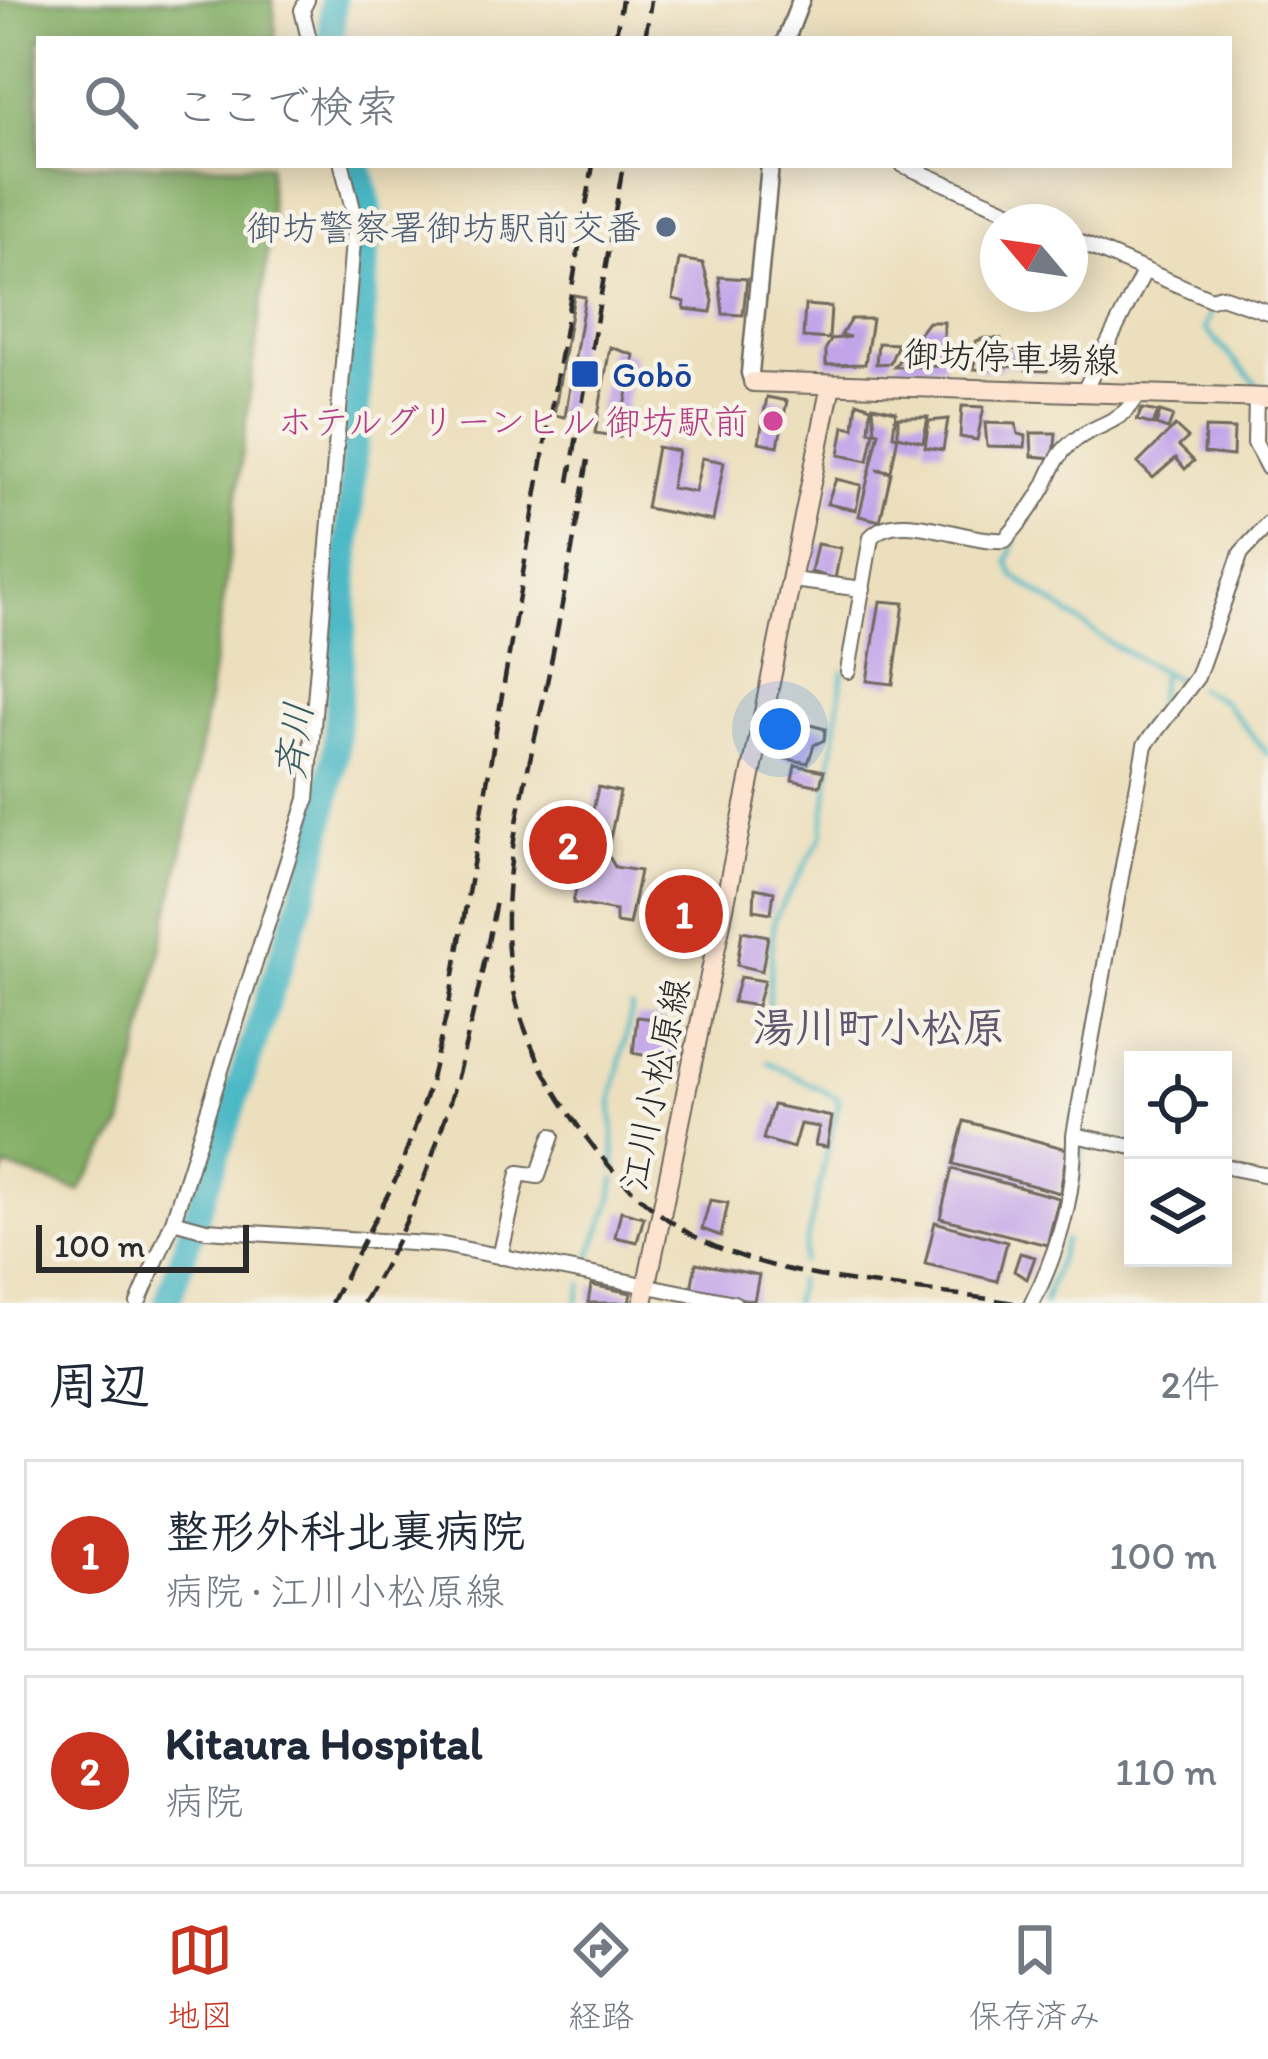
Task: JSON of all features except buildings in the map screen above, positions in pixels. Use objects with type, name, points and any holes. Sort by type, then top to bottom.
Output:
[{"type":"main road","name":"御坊停車場線","points":[[753,382],[1262,398]]},
{"type":"main road","name":"江川小松原線","points":[[645,1293],[831,385]]},
{"type":"street","points":[[307,0],[302,10],[308,36]]},
{"type":"street","points":[[787,36],[801,0]]},
{"type":"street","points":[[138,1303],[173,1221],[307,799],[355,217],[343,168]]},
{"type":"street","points":[[753,382],[750,373],[770,168]]},
{"type":"street","points":[[910,168],[993,204]]},
{"type":"street","points":[[1088,246],[1211,299],[1221,296],[1268,312]]},
{"type":"street","points":[[1083,392],[1144,270]]},
{"type":"street","points":[[848,671],[871,537],[881,525],[897,523],[987,541],[1004,540],[1042,489],[1059,454],[1074,440],[1121,416],[1138,393]]},
{"type":"street","points":[[1262,398],[1255,443],[1268,468]]},
{"type":"street","points":[[1032,1303],[1056,1254],[1074,1174],[1074,1135],[1145,745],[1197,677],[1241,553],[1268,524]]},
{"type":"street","points":[[792,580],[863,589]]},
{"type":"street","points":[[1074,1135],[1124,1145]]},
{"type":"street","points":[[500,1257],[519,1173],[538,1176],[552,1136]]},
{"type":"street","points":[[1232,1168],[1268,1175]]},
{"type":"street","points":[[173,1221],[206,1230],[399,1240],[500,1257],[645,1293],[734,1303]]},
{"type":"green space","points":[[0,0],[273,0],[276,36],[36,36],[36,168],[269,168],[271,228],[222,611],[188,825],[123,1125],[79,1191],[6,1167],[0,1180]]},
{"type":"waterway","name":"斉川","points":[[331,36],[333,0]]},
{"type":"waterway","name":"斉川","points":[[167,1303],[315,859],[335,756],[369,208],[360,168]]},
{"type":"waterway","points":[[1215,302],[1205,329],[1263,391]]},
{"type":"waterway","points":[[1016,537],[1008,562],[1014,576],[1113,645],[1181,682]]},
{"type":"waterway","points":[[766,1041],[774,919],[822,836],[843,671]]},
{"type":"waterway","points":[[1160,719],[1155,712],[1162,673]]},
{"type":"waterway","points":[[1197,688],[1223,701],[1268,754]]},
{"type":"waterway","points":[[615,1169],[612,1101],[632,1008]]},
{"type":"waterway","points":[[768,1062],[839,1099],[802,1262]]},
{"type":"waterway","points":[[1078,1182],[1085,1144]]},
{"type":"waterway","points":[[586,1268],[615,1179]]},
{"type":"waterway","points":[[1044,1303],[1065,1240]]},
{"type":"waterway","points":[[794,1303],[798,1280]]},
{"type":"waterway","points":[[577,1303],[582,1284]]},
{"type":"railway","points":[[616,36],[622,0]]},
{"type":"railway","points":[[645,36],[651,0]]},
{"type":"railway","points":[[331,1303],[398,1175],[429,1087],[449,1004],[592,168]]},
{"type":"railway","points":[[569,482],[622,168]]},
{"type":"railway","points":[[588,460],[516,825],[508,894],[513,986],[527,1034],[548,1079],[616,1174],[664,1217],[701,1240],[793,1271],[1014,1303]]},
{"type":"railway","points":[[363,1303],[412,1207],[449,1106],[497,895]]},
{"type":"place","name":"御坊警察署御坊駅前交番","points":[[666,227]]},
{"type":"place","name":"Gobō","points":[[585,374]]},
{"type":"place","name":"ホテルグリーンヒル 御坊駅前","points":[[773,421]]},
{"type":"place","name":"Kitaura Hospital","points":[[568,845]]},
{"type":"place","name":"整形外科北裏病院","points":[[684,914]]},
{"type":"district","name":"湯川町小松原","points":[[879,1027]]}]
